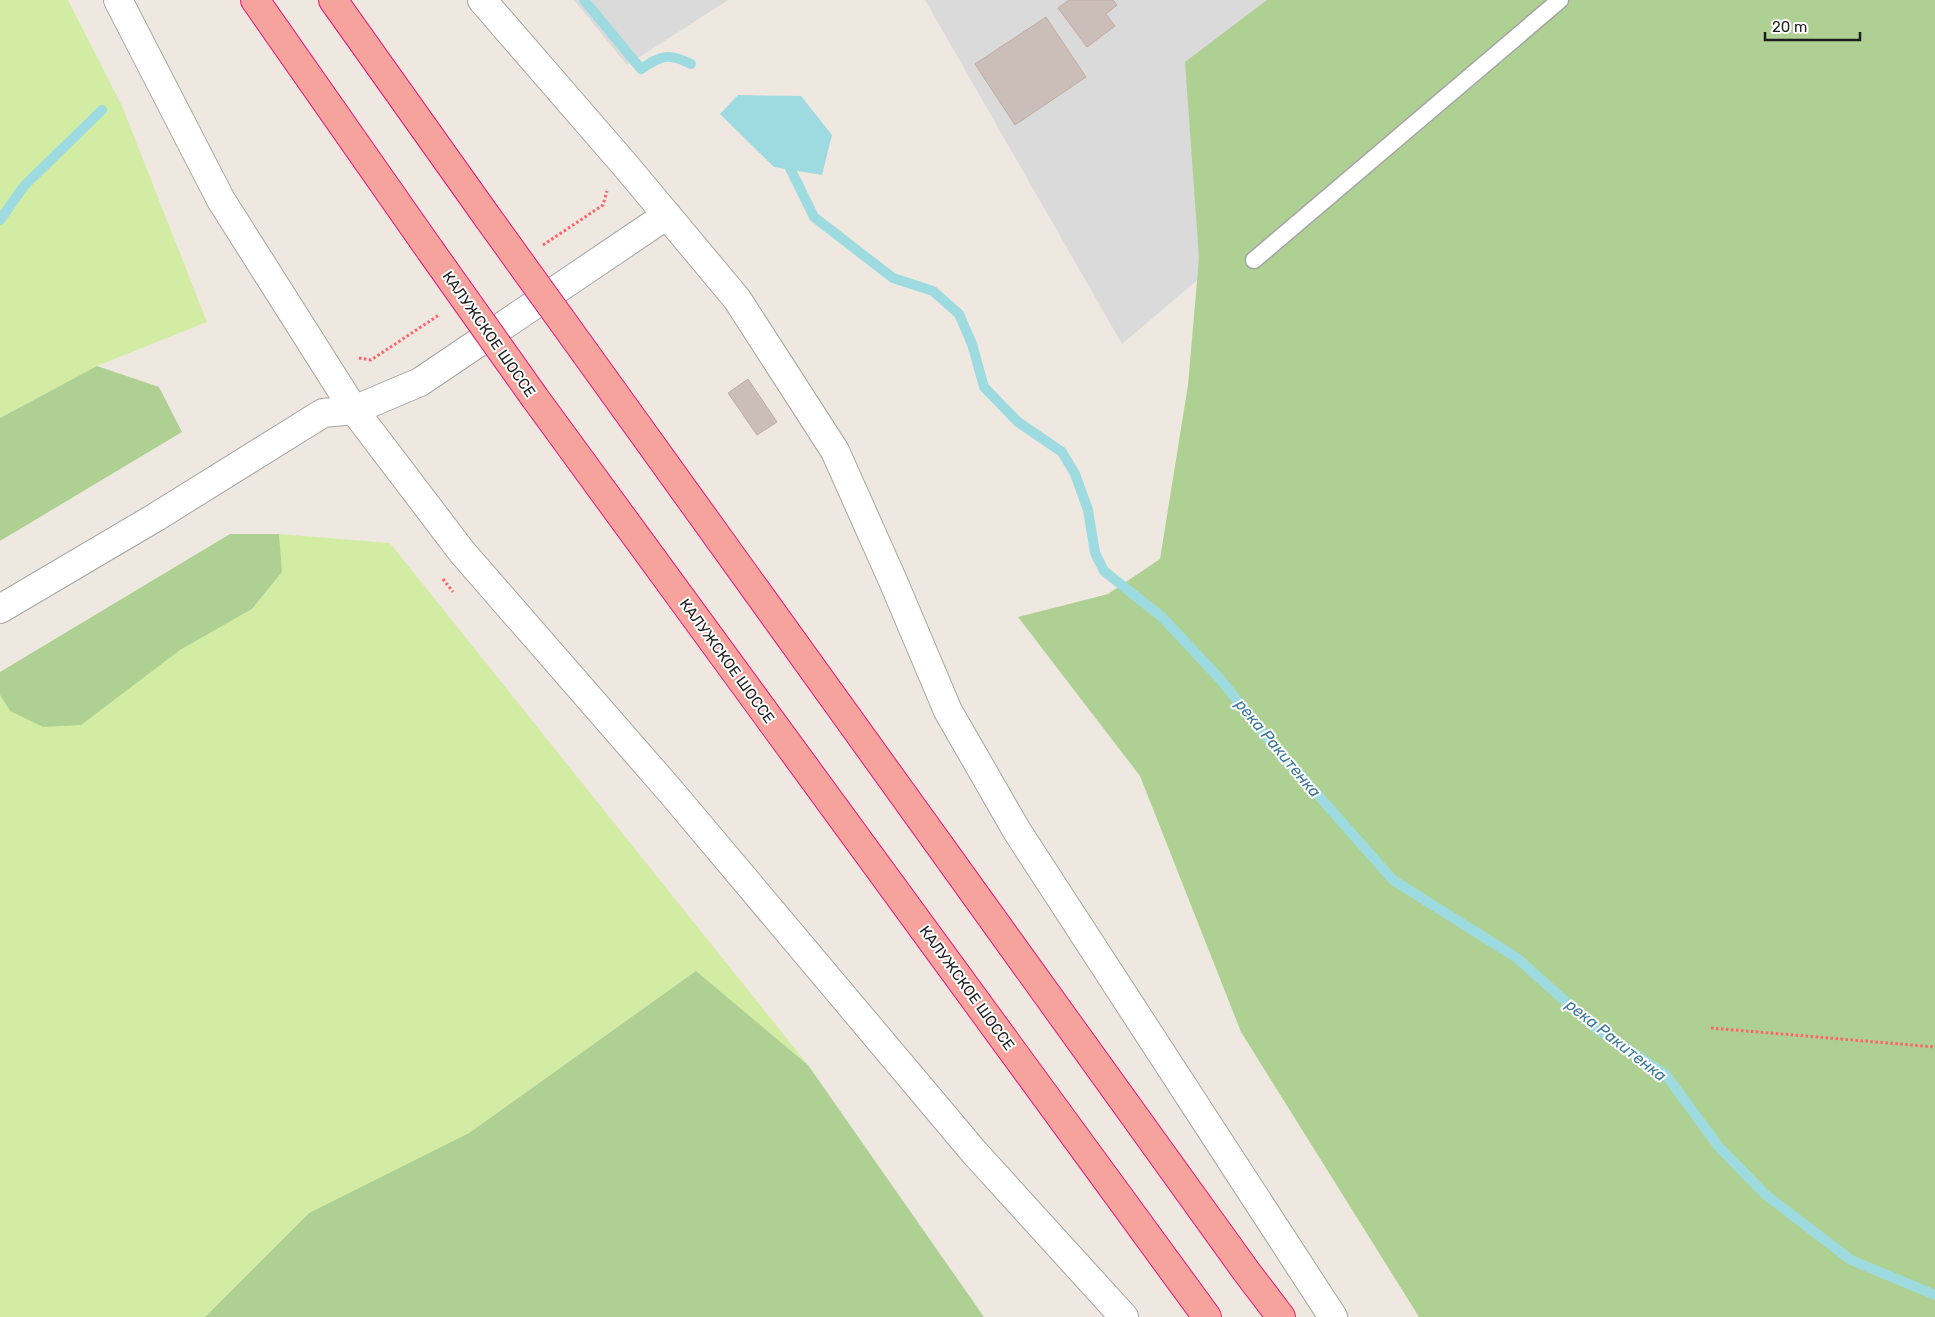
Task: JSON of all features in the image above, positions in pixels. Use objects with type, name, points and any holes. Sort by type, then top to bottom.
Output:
[{"type":"highway","name":"КАЛУЖСКОЕ ШОССЕ","points":[[255,0],[534,398],[1207,1317]]},
{"type":"highway","points":[[333,0],[488,218],[1281,1317]]},
{"type":"street","points":[[118,0],[221,200],[354,410],[462,552],[672,792],[974,1152],[1124,1317]]},
{"type":"street","points":[[482,0],[668,215],[737,299],[835,451],[894,581],[948,711],[1017,830],[1332,1317]]},
{"type":"street","points":[[0,609],[156,517],[323,413],[354,410],[420,382],[668,215]]},
{"type":"lane","points":[[1254,260],[1560,0]]},
{"type":"path","points":[[1711,1028],[1935,1047]]},
{"type":"shaded area","points":[[574,0],[728,0],[627,65]]},
{"type":"shaded area","points":[[925,0],[1528,0],[1122,344]]},
{"type":"green space","points":[[0,0],[68,0],[122,106],[207,322],[97,366],[0,418]]},
{"type":"green space","points":[[1267,0],[1935,0],[1935,1317],[1419,1317],[1241,1032],[1140,776],[1018,617],[1108,594],[1160,559],[1188,385],[1199,258],[1185,62]]},
{"type":"green space","points":[[97,366],[159,387],[182,432],[0,541],[0,418]]},
{"type":"green space","points":[[230,534],[279,534],[282,572],[252,609],[180,650],[81,725],[43,727],[10,711],[0,695],[0,672]]},
{"type":"green space","points":[[279,534],[390,543],[808,1065],[696,971],[469,1133],[309,1213],[205,1317],[0,1317],[0,695],[10,711],[180,650],[252,609],[282,572]]},
{"type":"green space","points":[[696,971],[808,1065],[984,1317],[205,1317],[309,1213],[469,1133]]},
{"type":"water","points":[[738,95],[801,96],[832,135],[822,175],[774,167],[720,114]]},
{"type":"building","points":[[1069,0],[1113,0],[1117,5],[1106,14],[1115,26],[1087,47],[1058,8]]},
{"type":"building","points":[[1046,17],[1086,77],[1015,125],[975,64]]},
{"type":"building","points":[[748,379],[777,422],[757,435],[728,393]]},
{"type":"waterway","name":"река Ракитенка","points":[[584,0],[641,69],[665,57],[676,58],[691,64]]},
{"type":"waterway","name":"река Ракитенка","points":[[0,220],[24,186],[102,110]]},
{"type":"waterway","name":"река Ракитенка","points":[[785,158],[814,217],[893,278],[933,291],[959,314],[972,344],[984,387],[1018,422],[1062,452],[1075,474],[1088,510],[1095,553],[1104,571],[1162,617],[1221,680],[1264,734],[1393,880],[1517,958],[1593,1026],[1666,1075],[1719,1147],[1766,1195],[1851,1260],[1935,1295]]}]
